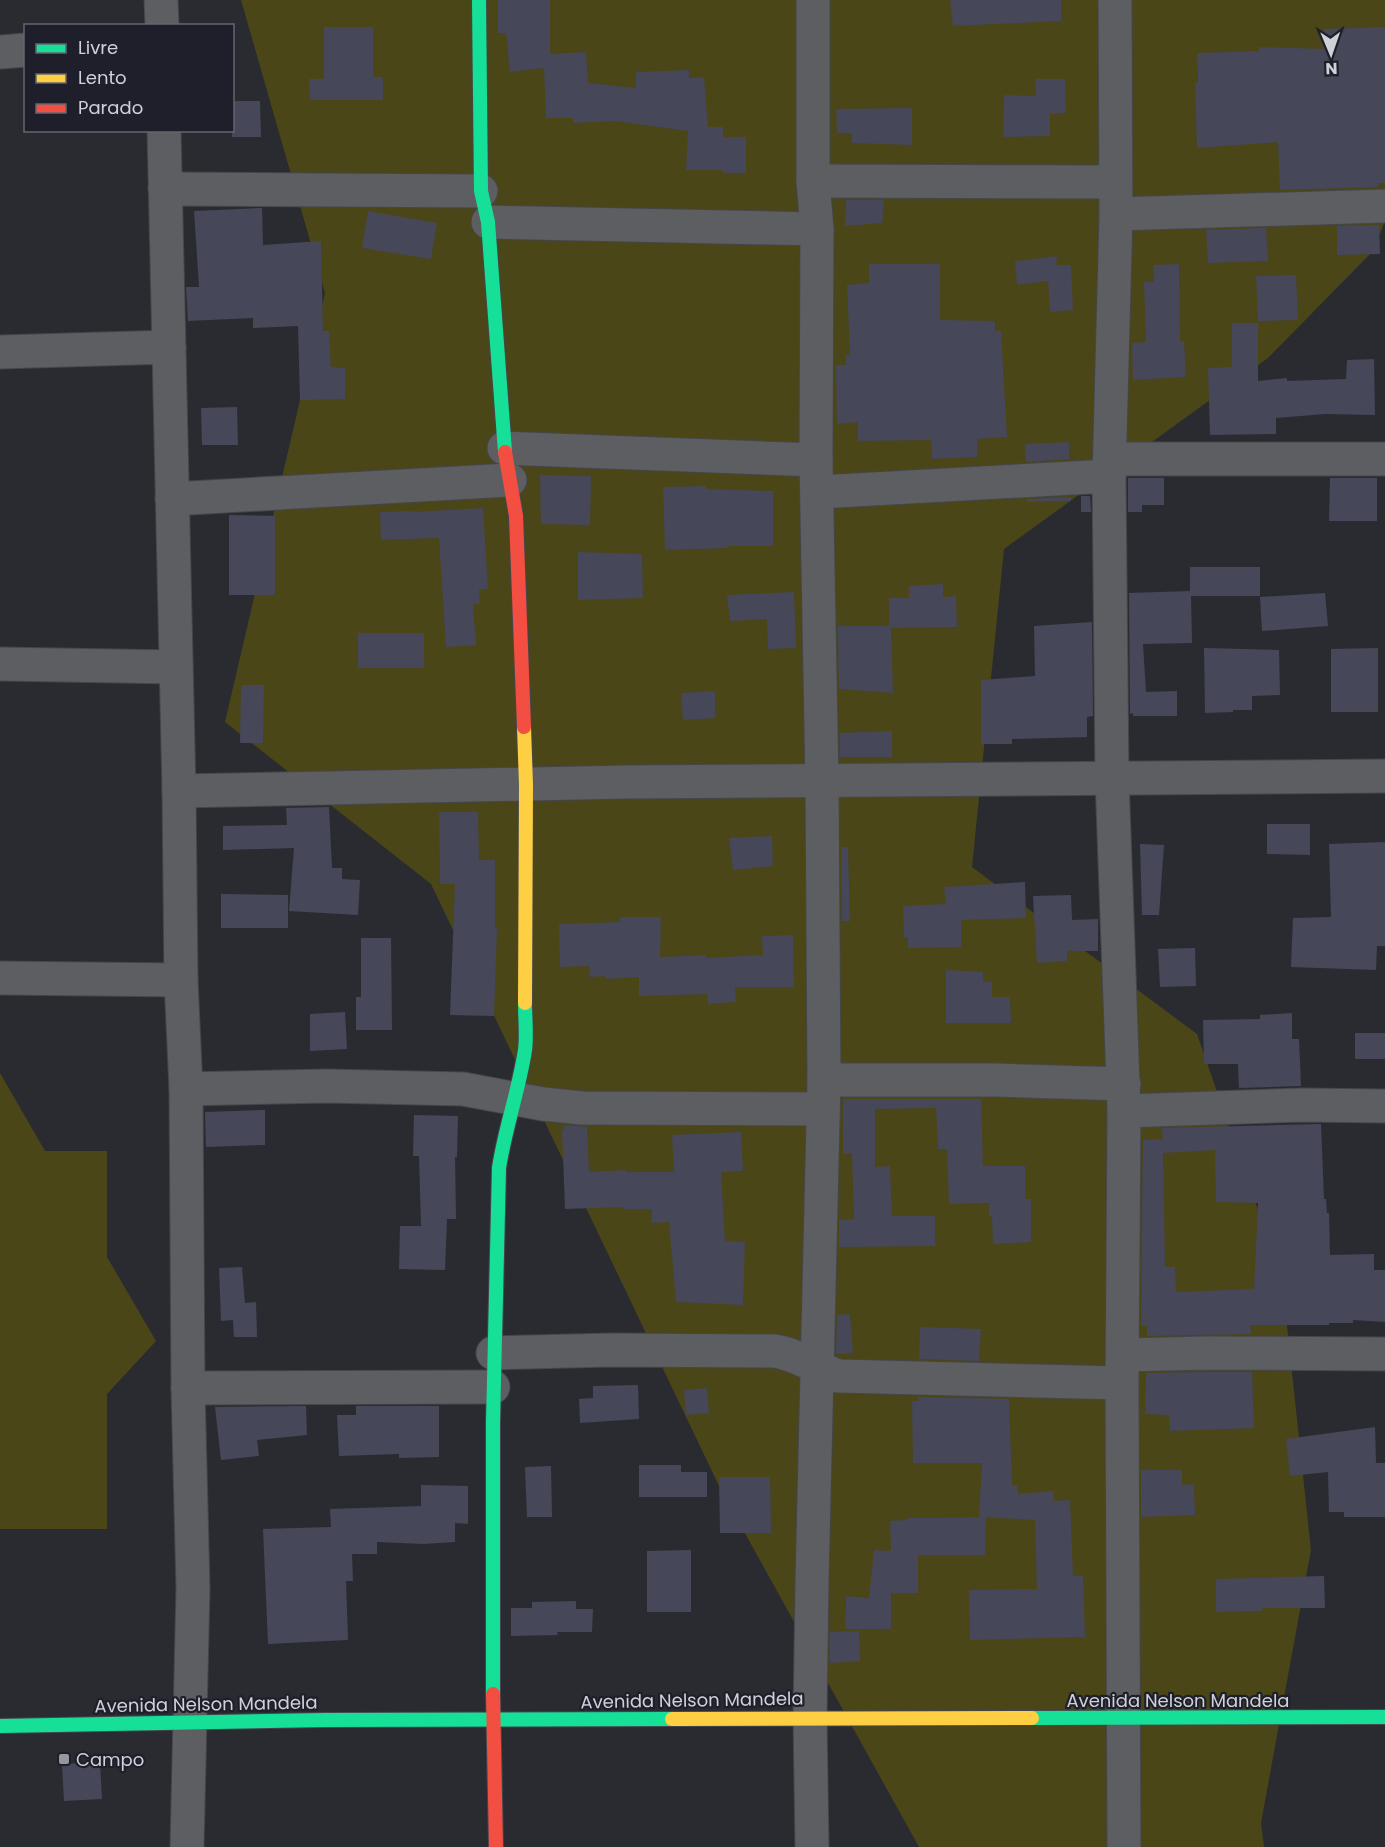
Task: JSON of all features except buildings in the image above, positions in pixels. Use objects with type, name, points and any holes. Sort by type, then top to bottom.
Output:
[{"type":"street","points":[[161,0],[162,24]]},
{"type":"street","points":[[479,0],[484,206],[504,448],[516,516],[526,785],[525,1048],[503,1139],[499,1168],[493,1353],[493,1720],[496,1847]]},
{"type":"street","points":[[812,1847],[810,1717],[823,1095],[822,782],[816,460],[817,229],[813,181],[813,0]]},
{"type":"street","points":[[1115,0],[1116,198],[1110,468],[1112,778],[1124,1097],[1122,1369],[1125,1847]]},
{"type":"street","points":[[0,52],[24,50]]},
{"type":"street","points":[[164,132],[181,980],[186,1089],[188,1388],[193,1588],[187,1847]]},
{"type":"street","points":[[813,181],[1116,198],[1385,206]]},
{"type":"street","points":[[165,189],[484,206],[817,229]]},
{"type":"street","points":[[0,352],[169,347]]},
{"type":"street","points":[[504,448],[816,460]]},
{"type":"street","points":[[818,492],[1110,468],[1385,459]]},
{"type":"street","points":[[172,499],[510,480]]},
{"type":"street","points":[[0,664],[176,667]]},
{"type":"street","points":[[179,791],[627,782],[1385,776]]},
{"type":"street","points":[[0,978],[181,980]]},
{"type":"street","points":[[186,1089],[327,1086],[463,1089],[543,1104],[582,1108],[823,1095],[995,1080],[1124,1097],[1303,1105],[1385,1106]]},
{"type":"street","points":[[493,1353],[611,1350],[775,1351],[792,1354],[817,1368],[838,1376],[1122,1369],[1207,1353],[1385,1354]]},
{"type":"street","points":[[188,1388],[493,1387]]},
{"type":"street","name":"Avenida Nelson Mandela","points":[[0,1726],[325,1720],[1385,1717]]},
{"type":"shaded area","points":[[241,0],[1385,0],[1385,221],[1373,251],[1268,358],[1004,549],[972,867],[1197,1034],[1282,1279],[1311,1550],[1261,1823],[1264,1847],[919,1847],[721,1490],[431,884],[225,722],[325,293]]},
{"type":"shaded area","points":[[0,1073],[45,1151],[107,1151],[107,1257],[156,1341],[107,1394],[107,1529],[0,1529]]},
{"type":"traffic: fast","points":[[479,0],[481,191],[488,222],[505,452]]},
{"type":"traffic: fast","points":[[493,1694],[493,1423],[499,1168],[525,1050],[525,1003]]},
{"type":"traffic: fast","points":[[1032,1718],[1385,1717]]},
{"type":"traffic: fast","points":[[0,1726],[325,1720],[672,1719]]},
{"type":"traffic: slow","points":[[524,727],[525,1003]]},
{"type":"traffic: slow","points":[[672,1719],[1032,1718]]},
{"type":"traffic: jam","points":[[505,452],[516,516],[524,727]]},
{"type":"traffic: jam","points":[[493,1694],[496,1847]]},
{"type":"place","name":"Campo","points":[[64,1759]]}]
